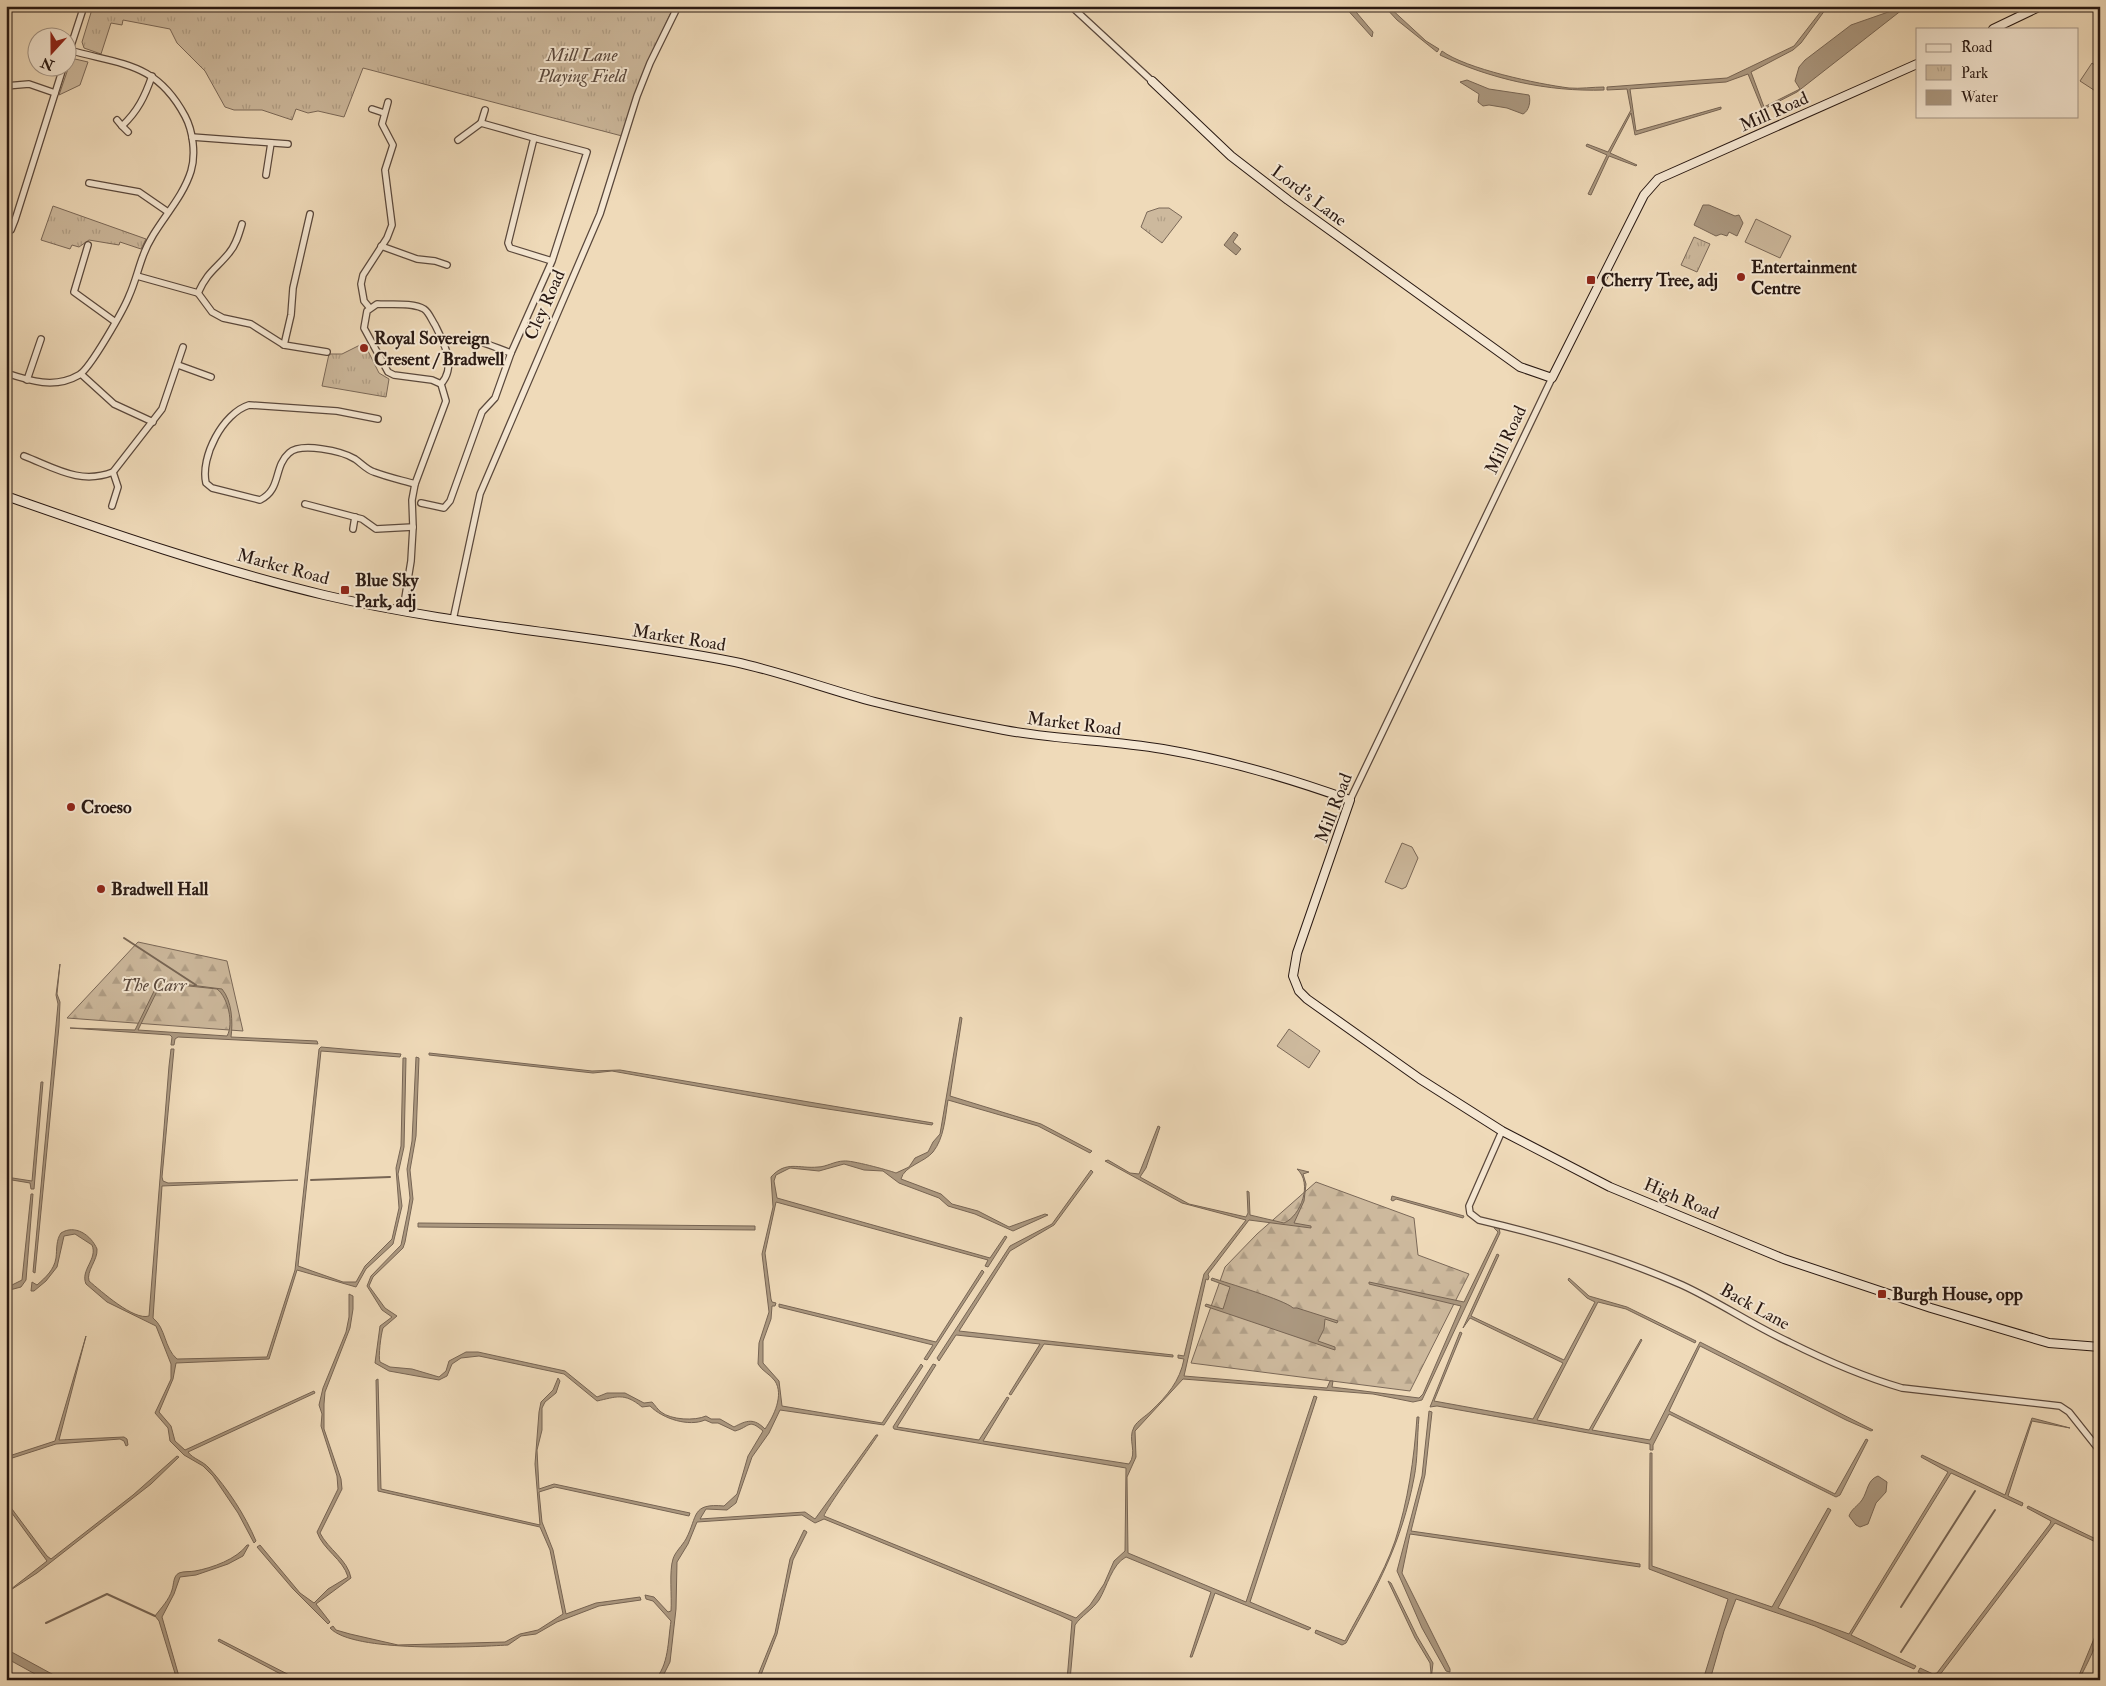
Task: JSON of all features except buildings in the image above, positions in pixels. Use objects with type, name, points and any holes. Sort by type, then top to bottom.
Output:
[{"type":"street","points":[[77,28],[84,6]]},
{"type":"street","name":"Cley Road","points":[[452,620],[480,494],[600,214],[637,96],[650,63],[678,6]]},
{"type":"street","name":"Lord's Lane","points":[[1071,6],[1232,156],[1288,200],[1520,367],[1552,378]]},
{"type":"street","points":[[1995,28],[2042,6]]},
{"type":"street","points":[[6,373],[41,383],[58,382],[82,374],[128,298],[150,238],[181,193],[191,170],[192,137],[188,122],[166,86],[134,66],[78,55]]},
{"type":"street","name":"Mill Road","points":[[1295,984],[1293,976],[1297,953],[1350,800],[1552,378],[1644,195],[1658,180],[1916,64]]},
{"type":"street","points":[[122,126],[134,115],[144,99],[152,76]]},
{"type":"street","points":[[6,249],[7,232],[13,227],[60,78]]},
{"type":"street","points":[[6,86],[29,84],[55,93]]},
{"type":"street","points":[[370,307],[364,301],[361,284],[381,246],[388,238],[392,225],[385,170],[393,145],[382,124],[388,102]]},
{"type":"street","points":[[372,109],[384,113]]},
{"type":"street","points":[[458,140],[481,123],[485,110]]},
{"type":"street","points":[[117,120],[128,132]]},
{"type":"street","points":[[421,503],[434,508],[448,507],[482,412],[495,398],[512,352],[552,261],[587,152],[481,123]]},
{"type":"street","points":[[192,137],[288,144]]},
{"type":"street","points":[[534,138],[508,243],[510,248],[552,261]]},
{"type":"street","points":[[266,176],[271,143]]},
{"type":"street","points":[[90,182],[139,192],[168,212]]},
{"type":"street","points":[[284,345],[292,315],[293,288],[310,214]]},
{"type":"street","points":[[198,293],[210,270],[232,248],[242,224]]},
{"type":"street","points":[[88,245],[74,292],[114,322]]},
{"type":"street","points":[[381,246],[417,259],[435,261],[447,265]]},
{"type":"street","points":[[137,276],[198,293],[212,312],[223,318],[250,324],[284,345],[328,352]]},
{"type":"street","points":[[403,610],[413,527],[412,500],[414,484],[446,401],[441,384],[432,380],[394,375],[388,372],[364,328],[364,315],[370,307],[377,304],[424,309],[442,341],[449,366],[447,377],[441,384]]},
{"type":"street","points":[[442,341],[459,336],[468,337],[512,352]]},
{"type":"street","points":[[27,380],[41,339]]},
{"type":"street","points":[[24,456],[78,477],[101,477],[113,472],[153,422],[168,396],[183,347]]},
{"type":"street","points":[[178,366],[211,377]]},
{"type":"street","points":[[82,374],[114,404],[153,422]]},
{"type":"street","points":[[378,419],[337,411],[249,405],[230,416],[219,430],[205,465],[206,483],[212,488],[260,500],[273,490],[288,453],[311,446],[353,458],[371,472],[414,484]]},
{"type":"street","points":[[112,506],[118,487],[113,472]]},
{"type":"street","name":"Market Road","points":[[6,496],[160,549],[324,595],[452,620],[675,651],[740,663],[876,702],[1004,730],[1041,736],[1161,749],[1211,759],[1294,780],[1350,800]]},
{"type":"street","points":[[305,504],[355,517],[376,529],[413,527]]},
{"type":"street","points":[[353,529],[355,517]]},
{"type":"street","name":"High Road","points":[[1295,984],[1307,999],[1420,1079],[1502,1131],[1610,1187],[1784,1259],[1984,1325],[2040,1341],[2081,1347],[2100,1347]]},
{"type":"street","name":"Back Lane","points":[[1502,1131],[1468,1206],[1470,1213],[1479,1220],[1554,1238],[1680,1285],[1718,1302],[1789,1342],[1877,1381],[1902,1388],[2060,1406],[2069,1412],[2100,1451]]},
{"type":"green space","name":"Mill Lane Playing Field","points":[[93,6],[674,6],[641,77],[622,136],[363,68],[344,117],[318,111],[308,113],[296,109],[292,120],[262,110],[234,110],[225,107],[205,71],[177,43],[170,29],[123,20],[122,25],[111,23],[101,54],[84,48],[82,42]]},
{"type":"green space","points":[[78,60],[88,62],[80,85],[59,95],[65,78],[78,78]]},
{"type":"green space","points":[[2092,63],[2100,69],[2100,94],[2080,81]]},
{"type":"green space","points":[[53,206],[146,239],[141,249],[120,242],[119,245],[89,240],[79,247],[72,245],[70,249],[41,240]]},
{"type":"green space","points":[[1159,208],[1169,208],[1182,217],[1162,243],[1141,227],[1147,212]]},
{"type":"green space","points":[[1756,219],[1791,236],[1780,258],[1745,242]]},
{"type":"green space","points":[[1694,237],[1710,244],[1697,272],[1681,265]]},
{"type":"green space","points":[[364,343],[379,373],[389,379],[386,397],[322,386],[329,354],[342,354]]},
{"type":"green space","points":[[1402,843],[1412,847],[1418,858],[1406,887],[1402,889],[1385,882]]},
{"type":"green space","name":"The Carr","points":[[138,942],[227,961],[243,1031],[67,1018]]},
{"type":"green space","points":[[1289,1029],[1320,1051],[1309,1068],[1277,1046]]},
{"type":"green space","points":[[1316,1182],[1414,1218],[1418,1255],[1469,1274],[1410,1391],[1191,1363],[1225,1267],[1257,1234]]},
{"type":"water","points":[[1344,6],[1351,6],[1373,32],[1372,37]]},
{"type":"water","points":[[1384,6],[1388,6],[1426,41],[1439,49],[1437,52],[1397,20]]},
{"type":"water","points":[[1825,6],[1828,6],[1801,43],[1793,50],[1751,72],[1764,107],[1800,89],[1795,81],[1799,67],[1805,60],[1851,25],[1894,10],[1897,6],[1907,6],[1797,92],[1764,109],[1768,123],[1748,74],[1726,82],[1630,89],[1636,131],[1721,107],[1721,109],[1635,135],[1631,113],[1610,153],[1637,165],[1609,156],[1591,195],[1588,194],[1607,155],[1586,146],[1587,144],[1608,152],[1631,110],[1627,89],[1607,90],[1607,87],[1727,78],[1794,46]]},
{"type":"water","points":[[1442,51],[1453,58],[1485,70],[1522,79],[1569,88],[1604,87],[1604,90],[1562,89],[1499,77],[1440,55]]},
{"type":"water","points":[[1467,80],[1489,89],[1529,95],[1530,103],[1528,108],[1523,114],[1507,108],[1483,106],[1478,102],[1479,94],[1460,82]]},
{"type":"water","points":[[1703,205],[1709,205],[1735,216],[1739,215],[1743,223],[1737,236],[1729,232],[1727,236],[1721,234],[1716,236],[1694,225]]},
{"type":"water","points":[[1234,232],[1238,235],[1233,242],[1241,249],[1236,255],[1224,245]]},
{"type":"water","points":[[60,964],[57,994],[60,1002],[59,1026],[35,1273],[33,1272],[58,1004],[56,995]]},
{"type":"water","points":[[159,981],[222,989],[228,999],[231,1012],[231,1037],[317,1041],[318,1044],[178,1037],[175,1039],[174,1045],[171,1045],[172,1037],[170,1035],[70,1028],[135,1030]],"holes":[[[161,983],[217,989],[224,998],[229,1011],[230,1025],[227,1036],[138,1030]]]},
{"type":"water","points":[[960,1017],[962,1018],[950,1096],[1041,1124],[1092,1151],[1090,1153],[1038,1126],[948,1100],[944,1128],[937,1147],[929,1155],[910,1167],[901,1179],[941,1194],[952,1204],[978,1211],[1009,1227],[1045,1214],[1048,1215],[1013,1231],[975,1214],[948,1206],[939,1198],[899,1183],[883,1171],[864,1170],[844,1164],[819,1171],[790,1168],[776,1175],[774,1181],[777,1198],[990,1258],[1005,1236],[1007,1237],[988,1267],[985,1266],[988,1260],[776,1202],[765,1253],[771,1299],[772,1302],[776,1303],[775,1306],[772,1306],[771,1319],[763,1341],[763,1363],[779,1381],[782,1406],[882,1423],[921,1364],[923,1366],[884,1425],[780,1410],[769,1433],[752,1457],[736,1503],[727,1510],[706,1509],[700,1519],[805,1512],[815,1519],[876,1435],[878,1435],[824,1516],[1076,1618],[1090,1605],[1104,1584],[1114,1561],[1125,1551],[1126,1468],[894,1429],[893,1427],[933,1364],[936,1365],[897,1427],[979,1440],[1007,1397],[1009,1398],[983,1441],[1129,1464],[1133,1455],[1132,1432],[1134,1427],[1167,1394],[1176,1381],[1182,1367],[1184,1359],[1178,1358],[1178,1355],[1184,1356],[1204,1274],[1246,1220],[1182,1203],[1105,1161],[1108,1160],[1130,1173],[1139,1174],[1158,1126],[1160,1127],[1146,1168],[1140,1177],[1189,1204],[1246,1217],[1248,1213],[1247,1191],[1249,1192],[1250,1215],[1284,1223],[1295,1214],[1303,1199],[1304,1182],[1302,1175],[1297,1169],[1309,1172],[1303,1174],[1306,1184],[1304,1201],[1294,1223],[1311,1226],[1311,1228],[1249,1220],[1208,1274],[1209,1277],[1208,1280],[1206,1279],[1184,1376],[1327,1388],[1330,1381],[1333,1381],[1332,1387],[1419,1398],[1423,1394],[1461,1306],[1369,1284],[1369,1282],[1464,1302],[1498,1232],[1494,1228],[1495,1225],[1499,1227],[1500,1233],[1422,1400],[1413,1402],[1373,1394],[1183,1379],[1135,1431],[1136,1457],[1127,1477],[1128,1553],[1246,1602],[1314,1396],[1317,1397],[1250,1602],[1311,1628],[1308,1630],[1215,1593],[1192,1657],[1190,1657],[1211,1592],[1126,1557],[1113,1570],[1099,1600],[1075,1625],[1070,1680],[1067,1680],[1072,1621],[1059,1615],[824,1519],[815,1523],[802,1515],[697,1522],[688,1544],[677,1562],[676,1609],[670,1662],[661,1680],[654,1680],[663,1668],[671,1621],[653,1601],[646,1599],[645,1595],[654,1597],[668,1612],[671,1611],[671,1570],[674,1556],[686,1539],[697,1513],[701,1509],[724,1506],[737,1494],[748,1456],[763,1431],[752,1424],[735,1431],[718,1423],[705,1420],[691,1423],[684,1422],[662,1415],[650,1406],[642,1407],[625,1397],[597,1401],[564,1374],[479,1356],[461,1358],[452,1364],[447,1376],[439,1380],[389,1371],[375,1363],[380,1326],[392,1317],[382,1310],[367,1286],[371,1276],[401,1245],[410,1198],[407,1169],[412,1141],[416,1057],[419,1058],[416,1136],[410,1170],[413,1199],[405,1242],[403,1248],[373,1277],[369,1286],[385,1308],[397,1316],[383,1328],[379,1355],[380,1362],[390,1367],[412,1369],[439,1377],[446,1371],[449,1361],[466,1352],[478,1352],[565,1371],[597,1397],[607,1393],[625,1393],[644,1403],[652,1402],[665,1415],[671,1417],[690,1419],[706,1416],[711,1419],[720,1419],[734,1427],[750,1421],[761,1425],[765,1429],[772,1418],[778,1399],[778,1387],[775,1381],[758,1364],[759,1343],[769,1312],[762,1254],[773,1207],[771,1177],[787,1167],[821,1167],[844,1161],[896,1173],[909,1167],[915,1158],[928,1152],[940,1134]]},
{"type":"water","points":[[321,1047],[401,1054],[400,1057],[321,1051],[298,1266],[343,1282],[356,1282],[365,1266],[392,1239],[399,1208],[396,1168],[401,1146],[403,1058],[406,1058],[404,1147],[398,1174],[402,1206],[393,1244],[366,1269],[356,1287],[297,1270],[269,1359],[176,1363],[173,1379],[159,1412],[171,1426],[175,1441],[185,1450],[314,1391],[315,1393],[188,1452],[209,1468],[229,1493],[252,1531],[256,1541],[254,1543],[238,1513],[213,1476],[203,1466],[184,1455],[170,1441],[168,1428],[155,1413],[171,1379],[171,1364],[156,1326],[107,1302],[86,1284],[85,1274],[93,1255],[92,1245],[75,1234],[64,1236],[57,1267],[46,1281],[34,1291],[31,1291],[32,1282],[37,1285],[51,1270],[55,1262],[57,1242],[61,1233],[77,1230],[87,1235],[97,1249],[96,1257],[89,1273],[89,1281],[127,1310],[135,1314],[149,1316],[169,1066],[171,1049],[174,1049],[163,1181],[168,1183],[298,1180],[162,1186],[153,1318],[177,1359],[267,1357],[295,1270],[319,1049]]},
{"type":"water","points":[[429,1053],[592,1071],[620,1070],[933,1123],[932,1125],[808,1106],[612,1071],[593,1073],[429,1055]]},
{"type":"water","points":[[41,1082],[43,1082],[34,1189],[31,1189],[30,1183],[6,1179],[6,1177],[32,1181]]},
{"type":"water","points":[[1091,1170],[1093,1172],[1054,1225],[1010,1251],[959,1331],[1173,1355],[1173,1357],[1044,1344],[1011,1395],[1009,1394],[1040,1344],[956,1335],[939,1361],[937,1358],[1010,1246],[1052,1224]]},
{"type":"water","points":[[31,1194],[33,1194],[26,1280],[21,1287],[6,1291],[6,1288],[22,1280]]},
{"type":"water","points":[[1392,1196],[1464,1216],[1463,1218],[1396,1199],[1393,1201],[1391,1200]]},
{"type":"water","points":[[418,1223],[755,1226],[755,1230],[418,1227]]},
{"type":"water","points":[[1497,1254],[1499,1255],[1471,1316],[1564,1360],[1595,1302],[1587,1298],[1568,1280],[1569,1278],[1589,1296],[1627,1307],[1696,1341],[1695,1343],[1626,1309],[1598,1302],[1537,1420],[1589,1430],[1641,1339],[1592,1430],[1650,1440],[1700,1342],[1873,1430],[1871,1431],[1846,1420],[1700,1346],[1669,1411],[1835,1494],[1866,1439],[1868,1440],[1840,1495],[1836,1497],[1669,1414],[1653,1445],[1653,1450],[1650,1450],[1650,1444],[1437,1406],[1430,1407],[1460,1332],[1462,1333],[1434,1401],[1533,1419],[1563,1363],[1470,1318],[1463,1328]]},
{"type":"water","points":[[982,1270],[984,1272],[927,1360],[924,1359],[933,1345],[779,1307],[779,1304],[936,1342]]},
{"type":"water","points":[[1212,1278],[1268,1296],[1293,1308],[1338,1321],[1337,1323],[1325,1319],[1324,1329],[1318,1341],[1335,1347],[1335,1350],[1205,1306],[1206,1304],[1223,1309],[1230,1287],[1211,1280]]},
{"type":"water","points":[[349,1294],[353,1296],[350,1328],[325,1392],[324,1404],[324,1429],[341,1479],[342,1489],[320,1533],[342,1560],[351,1578],[316,1604],[330,1622],[328,1624],[293,1589],[257,1547],[260,1545],[300,1593],[314,1603],[328,1589],[348,1577],[342,1565],[324,1544],[317,1532],[338,1489],[337,1476],[321,1426],[322,1414],[319,1405],[323,1388],[346,1332],[349,1317]]},
{"type":"water","points":[[86,1336],[59,1440],[124,1437],[127,1439],[128,1445],[126,1446],[124,1441],[120,1439],[56,1444],[6,1460],[6,1457],[55,1441]]},
{"type":"water","points":[[558,1378],[560,1381],[556,1393],[545,1402],[542,1408],[542,1430],[537,1450],[539,1489],[554,1484],[690,1513],[689,1516],[555,1487],[539,1492],[542,1522],[553,1550],[566,1614],[596,1603],[640,1597],[641,1600],[599,1606],[557,1622],[536,1634],[521,1636],[508,1645],[415,1647],[387,1645],[343,1636],[330,1628],[333,1626],[336,1630],[398,1645],[505,1642],[520,1634],[538,1630],[563,1614],[550,1550],[540,1527],[378,1491],[376,1380],[378,1379],[381,1489],[540,1525],[535,1464],[539,1412],[541,1402],[553,1390]]},
{"type":"water","points":[[1429,1411],[1432,1412],[1425,1475],[1411,1531],[1640,1564],[1640,1567],[1410,1534],[1402,1573],[1450,1669],[1450,1672],[1446,1671],[1422,1628],[1397,1571],[1422,1476]]},
{"type":"water","points":[[1417,1417],[1419,1417],[1417,1456],[1403,1523],[1387,1564],[1368,1603],[1346,1643],[1342,1645],[1315,1633],[1316,1630],[1345,1641],[1385,1567],[1400,1526],[1407,1496]]},
{"type":"water","points":[[2032,1418],[2070,1428],[2032,1421],[2008,1496],[2023,1503],[2022,1506],[1951,1473],[1851,1635],[1916,1666],[1914,1669],[1815,1626],[1736,1599],[1724,1631],[1710,1680],[1703,1680],[1728,1599],[1649,1569],[1650,1453],[1652,1453],[1652,1566],[1772,1607],[1828,1508],[1831,1510],[1778,1608],[1849,1634],[1948,1472],[1921,1457],[1922,1455],[2005,1495]]},
{"type":"water","points":[[177,1456],[179,1457],[151,1484],[37,1573],[6,1593],[47,1561],[6,1505],[6,1501],[51,1559],[133,1495]]},
{"type":"water","points":[[1878,1476],[1887,1482],[1886,1492],[1876,1503],[1868,1524],[1860,1527],[1849,1516],[1864,1497],[1872,1480]]},
{"type":"water","points":[[2028,1506],[2100,1541],[2100,1544],[2055,1523],[1939,1676],[1943,1680],[1935,1680],[1918,1672],[1920,1668],[1933,1674],[1937,1673],[2050,1524],[2051,1521],[2027,1508]]},
{"type":"water","points":[[804,1530],[807,1532],[793,1560],[777,1634],[759,1680],[756,1680],[775,1633],[790,1559]]},
{"type":"water","points":[[249,1545],[243,1556],[228,1564],[196,1575],[180,1577],[174,1594],[162,1617],[180,1680],[177,1680],[159,1621],[155,1616],[169,1597],[177,1574],[202,1570],[224,1562],[237,1555]]},
{"type":"water","points":[[1388,1581],[1391,1583],[1417,1636],[1433,1663],[1431,1680],[1428,1680],[1431,1673],[1430,1663],[1415,1638]]},
{"type":"water","points":[[2100,1624],[2098,1638],[2079,1680],[2077,1680]]},
{"type":"water","points":[[219,1639],[299,1680],[292,1680],[218,1641]]},
{"type":"water","points":[[6,1649],[63,1680],[36,1678],[35,1674],[6,1658]]},
{"type":"waterway","points":[[124,938],[196,985]]},
{"type":"waterway","points":[[311,1180],[390,1177]]},
{"type":"waterway","points":[[1901,1607],[1975,1491]]},
{"type":"waterway","points":[[1901,1652],[1995,1510]]},
{"type":"waterway","points":[[46,1623],[107,1594],[155,1616]]},
{"type":"place","name":"Entertainment Centre","points":[[1741,277]]},
{"type":"place","name":"Cherry Tree, adj","points":[[1591,280]]},
{"type":"place","name":"Royal Sovereign Cresent / Bradwell","points":[[364,348]]},
{"type":"place","name":"Blue Sky Park, adj","points":[[345,590]]},
{"type":"place","name":"Croeso","points":[[71,807]]},
{"type":"place","name":"Bradwell Hall","points":[[101,889]]},
{"type":"place","name":"Burgh House, opp","points":[[1882,1294]]}]
